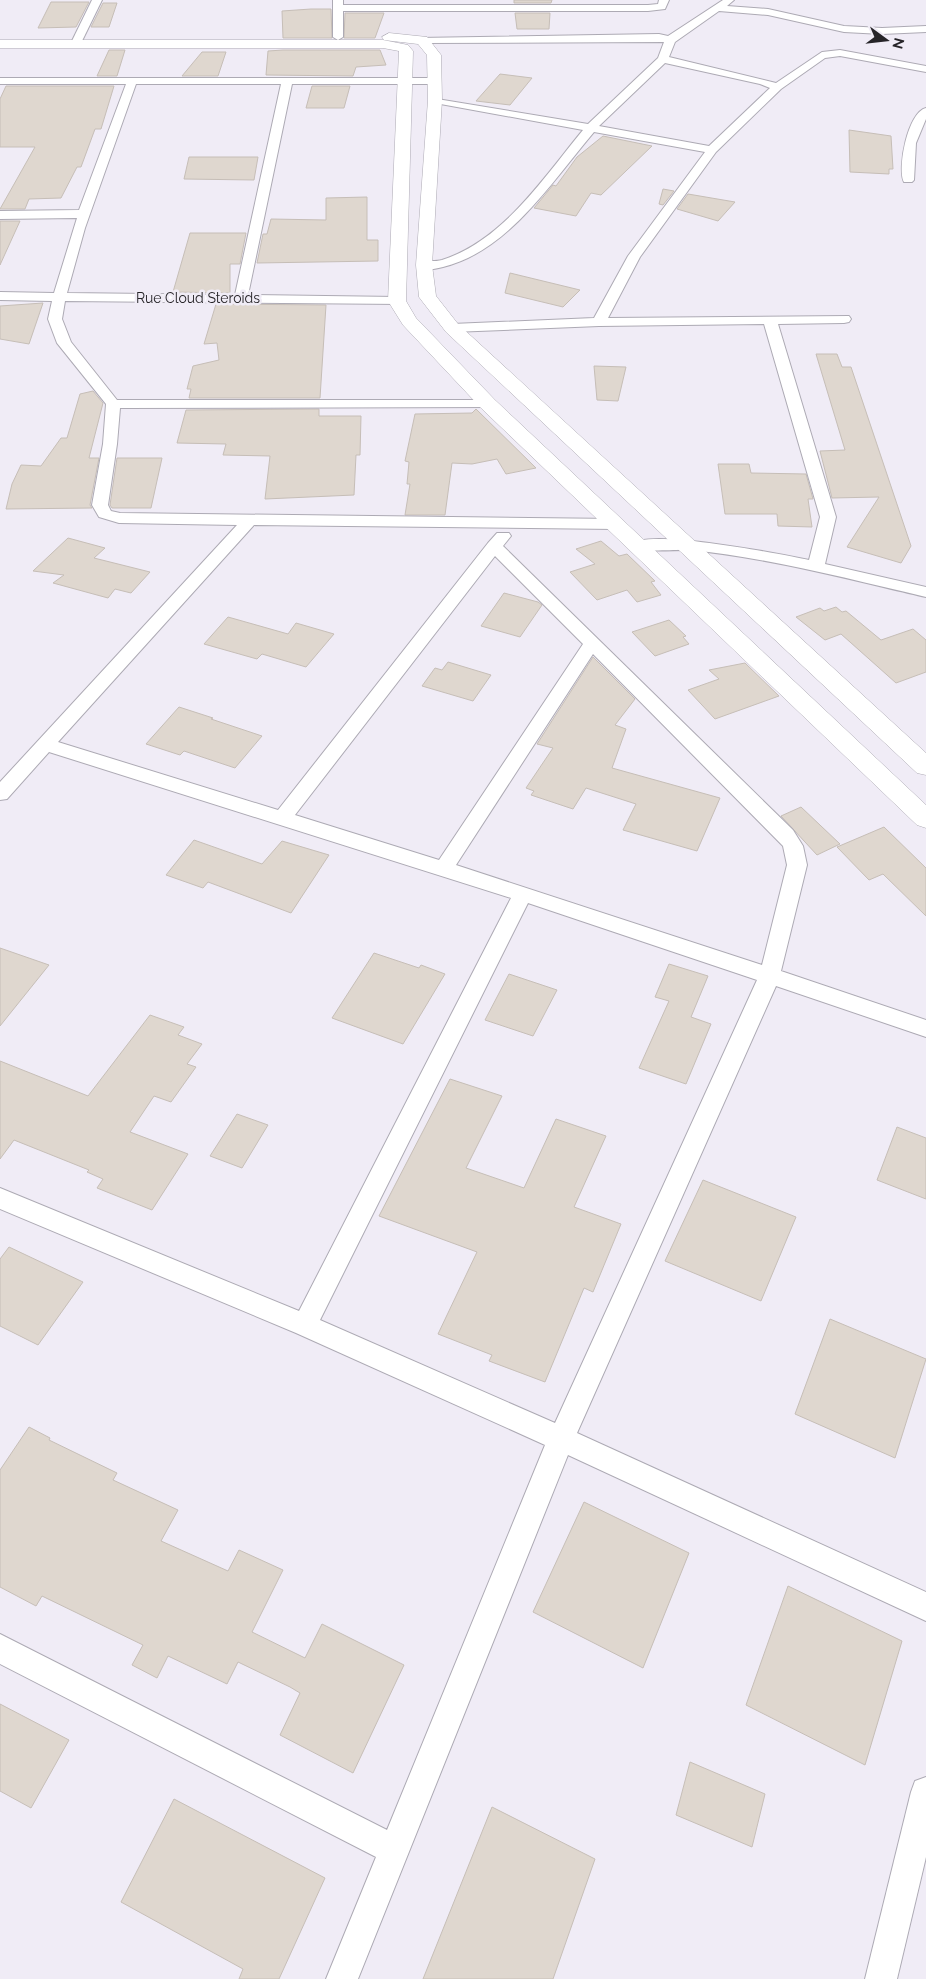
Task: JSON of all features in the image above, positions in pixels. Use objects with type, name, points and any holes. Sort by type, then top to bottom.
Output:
[{"type":"main road","points":[[0,35],[78,39],[393,45],[406,51],[407,81],[398,223],[397,301],[409,322],[488,404],[639,545],[926,819]]},
{"type":"main road","points":[[0,44],[78,39],[398,37],[422,40],[434,55],[433,81],[435,100],[424,264],[428,297],[452,328],[926,767]]},
{"type":"street","points":[[78,39],[97,0]]},
{"type":"street","points":[[338,37],[338,4],[648,8],[662,7],[665,3],[664,0]]},
{"type":"street","points":[[424,264],[445,263],[457,258],[500,232],[514,219],[592,127],[663,59],[670,40],[730,0]]},
{"type":"street","points":[[718,8],[768,12],[844,29],[882,31],[926,29]]},
{"type":"street","points":[[422,40],[659,37],[670,40]]},
{"type":"street","points":[[599,322],[634,256],[712,150],[777,87],[822,55],[830,53],[840,53],[926,69]]},
{"type":"street","points":[[663,59],[763,82],[777,87]]},
{"type":"street","points":[[0,81],[433,81]]},
{"type":"street","points":[[132,82],[84,214],[59,297],[55,320],[64,343],[113,404],[110,444],[100,505],[105,514],[119,518],[252,518],[512,524],[616,524]]},
{"type":"street","points":[[240,298],[287,82]]},
{"type":"street","points":[[435,100],[712,150]]},
{"type":"street","points":[[908,180],[909,141],[917,122],[926,111]]},
{"type":"street","points":[[0,216],[84,214]]},
{"type":"street","name":"Rue Cloud Steroids","points":[[0,296],[397,301]]},
{"type":"street","points":[[452,328],[599,322],[844,319]]},
{"type":"street","points":[[770,320],[828,517],[816,567]]},
{"type":"street","points":[[113,404],[488,404]]},
{"type":"street","points":[[0,794],[47,745],[252,518]]},
{"type":"street","points":[[283,817],[512,524]]},
{"type":"street","points":[[639,545],[688,545],[764,555],[926,592]]},
{"type":"street","points":[[342,1979],[561,1439],[770,975],[797,865],[793,846],[786,835],[494,546]]},
{"type":"street","points":[[443,869],[592,643]]},
{"type":"street","points":[[47,745],[283,817],[770,975],[926,1029]]},
{"type":"street","points":[[305,1325],[522,895]]},
{"type":"street","points":[[0,1198],[305,1325],[561,1439],[926,1607]]},
{"type":"street","points":[[0,1648],[394,1850]]},
{"type":"street","points":[[880,1979],[926,1792]]},
{"type":"building","points":[[514,0],[552,0],[551,3],[514,3]]},
{"type":"building","points":[[51,2],[89,2],[76,27],[38,28]]},
{"type":"building","points":[[103,3],[117,3],[109,27],[91,27]]},
{"type":"building","points":[[331,9],[332,38],[283,38],[282,11]]},
{"type":"building","points":[[345,13],[384,13],[375,38],[344,38]]},
{"type":"building","points":[[515,13],[550,13],[549,29],[517,29]]},
{"type":"building","points":[[109,50],[125,50],[117,76],[97,76]]},
{"type":"building","points":[[380,50],[386,65],[356,67],[353,76],[266,75],[268,51]]},
{"type":"building","points":[[202,52],[226,52],[218,76],[182,76]]},
{"type":"building","points":[[500,74],[532,78],[510,105],[476,101]]},
{"type":"building","points":[[6,86],[114,86],[101,129],[95,129],[81,167],[77,167],[61,198],[29,199],[25,209],[0,209],[35,147],[0,147],[0,99]]},
{"type":"building","points":[[312,86],[350,86],[344,108],[306,108]]},
{"type":"building","points":[[849,130],[891,136],[893,169],[889,169],[889,174],[850,172]]},
{"type":"building","points":[[603,136],[652,146],[601,195],[591,193],[576,216],[534,208],[553,185],[556,186],[577,157]]},
{"type":"building","points":[[189,157],[258,157],[254,180],[184,179]]},
{"type":"building","points":[[663,189],[674,191],[663,205],[659,204]]},
{"type":"building","points":[[688,194],[735,202],[718,221],[677,209]]},
{"type":"building","points":[[367,197],[367,240],[378,240],[378,261],[257,263],[263,234],[267,234],[271,219],[326,220],[326,198]]},
{"type":"building","points":[[0,221],[20,221],[0,265]]},
{"type":"building","points":[[190,233],[246,233],[240,264],[230,264],[230,293],[173,292]]},
{"type":"building","points":[[510,273],[580,290],[563,307],[505,293]]},
{"type":"building","points":[[43,303],[29,344],[0,339],[0,306]]},
{"type":"building","points":[[216,304],[326,305],[320,398],[189,398],[191,389],[187,389],[193,366],[219,360],[217,343],[204,344]]},
{"type":"building","points":[[816,354],[837,354],[842,367],[851,367],[911,546],[901,563],[847,547],[879,497],[832,498],[820,451],[845,450]]},
{"type":"building","points":[[594,366],[626,367],[618,401],[597,400]]},
{"type":"building","points":[[93,391],[103,403],[89,458],[99,458],[90,505],[92,508],[6,509],[12,484],[21,465],[41,466],[61,438],[67,438],[80,394]]},
{"type":"building","points":[[319,409],[319,416],[361,416],[360,455],[356,455],[354,495],[265,499],[270,456],[223,455],[226,444],[177,443],[186,410]]},
{"type":"building","points":[[476,409],[536,468],[506,474],[497,459],[472,464],[452,463],[445,515],[405,515],[410,484],[407,484],[409,462],[405,461],[415,414],[472,413]]},
{"type":"building","points":[[117,458],[162,458],[151,508],[112,508],[110,505]]},
{"type":"building","points":[[718,464],[749,464],[751,473],[806,474],[813,499],[808,499],[812,527],[778,526],[777,514],[725,514]]},
{"type":"building","points":[[68,538],[105,548],[94,558],[150,572],[131,593],[115,589],[108,598],[53,583],[64,575],[33,571]]},
{"type":"building","points":[[601,541],[619,556],[627,554],[655,581],[651,582],[661,595],[637,602],[627,590],[597,600],[570,572],[595,564],[576,549]]},
{"type":"building","points":[[504,593],[538,602],[542,605],[520,637],[481,626]]},
{"type":"building","points":[[836,607],[842,612],[846,611],[881,640],[913,629],[926,640],[926,672],[896,683],[841,634],[825,640],[796,617],[820,608],[824,611]]},
{"type":"building","points":[[228,617],[288,634],[296,623],[334,634],[306,667],[262,654],[257,659],[204,644]]},
{"type":"building","points":[[669,620],[686,636],[683,637],[689,644],[655,656],[632,632]]},
{"type":"building","points":[[593,657],[635,699],[615,725],[626,729],[612,768],[720,798],[697,851],[623,830],[636,804],[586,788],[573,809],[531,795],[534,791],[526,788],[553,748],[537,744]]},
{"type":"building","points":[[448,662],[491,675],[473,701],[422,686],[435,668],[442,670]]},
{"type":"building","points":[[745,663],[779,696],[715,719],[688,690],[719,679],[709,670]]},
{"type":"building","points":[[179,707],[262,736],[235,768],[184,751],[180,755],[146,744]]},
{"type":"building","points":[[801,807],[840,844],[817,855],[781,816]]},
{"type":"building","points":[[884,827],[926,868],[926,916],[883,874],[869,880],[837,847]]},
{"type":"building","points":[[194,840],[262,864],[282,841],[329,855],[291,913],[208,882],[203,888],[166,875]]},
{"type":"building","points":[[0,948],[49,965],[0,1026]]},
{"type":"building","points":[[374,953],[419,968],[421,965],[445,974],[403,1044],[332,1018]]},
{"type":"building","points":[[669,964],[708,976],[691,1017],[711,1024],[686,1084],[639,1068],[669,1001],[655,997]]},
{"type":"building","points":[[509,974],[557,990],[533,1036],[485,1020]]},
{"type":"building","points":[[150,1015],[184,1027],[178,1035],[202,1044],[187,1064],[196,1067],[171,1102],[154,1096],[130,1132],[188,1154],[152,1210],[97,1188],[103,1179],[87,1172],[89,1170],[14,1140],[0,1159],[0,1061],[88,1096]]},
{"type":"building","points":[[450,1079],[502,1096],[466,1168],[524,1188],[556,1119],[606,1136],[574,1207],[621,1224],[593,1292],[584,1288],[545,1382],[489,1361],[492,1355],[438,1334],[477,1252],[379,1216]]},
{"type":"building","points":[[237,1114],[268,1125],[242,1168],[210,1156]]},
{"type":"building","points":[[897,1127],[926,1138],[926,1199],[877,1180]]},
{"type":"building","points":[[703,1180],[796,1217],[761,1301],[665,1261]]},
{"type":"building","points":[[9,1247],[83,1282],[38,1345],[0,1326],[0,1259]]},
{"type":"building","points":[[830,1319],[926,1359],[895,1458],[795,1414]]},
{"type":"building","points":[[29,1427],[50,1438],[49,1440],[117,1473],[113,1480],[178,1510],[161,1541],[228,1571],[239,1550],[283,1570],[252,1632],[305,1658],[322,1624],[404,1665],[353,1773],[280,1735],[300,1693],[290,1687],[238,1662],[227,1684],[168,1656],[157,1678],[132,1665],[143,1645],[42,1596],[36,1606],[0,1587],[0,1470]]},
{"type":"building","points":[[584,1502],[689,1553],[643,1668],[533,1612]]},
{"type":"building","points":[[788,1586],[902,1641],[865,1765],[746,1705]]},
{"type":"building","points":[[0,1704],[69,1740],[31,1808],[0,1791]]},
{"type":"building","points":[[690,1762],[765,1794],[752,1847],[676,1815]]},
{"type":"building","points":[[174,1799],[325,1878],[279,1979],[239,1979],[243,1969],[121,1902]]},
{"type":"building","points":[[492,1807],[595,1859],[553,1979],[423,1979]]}]
